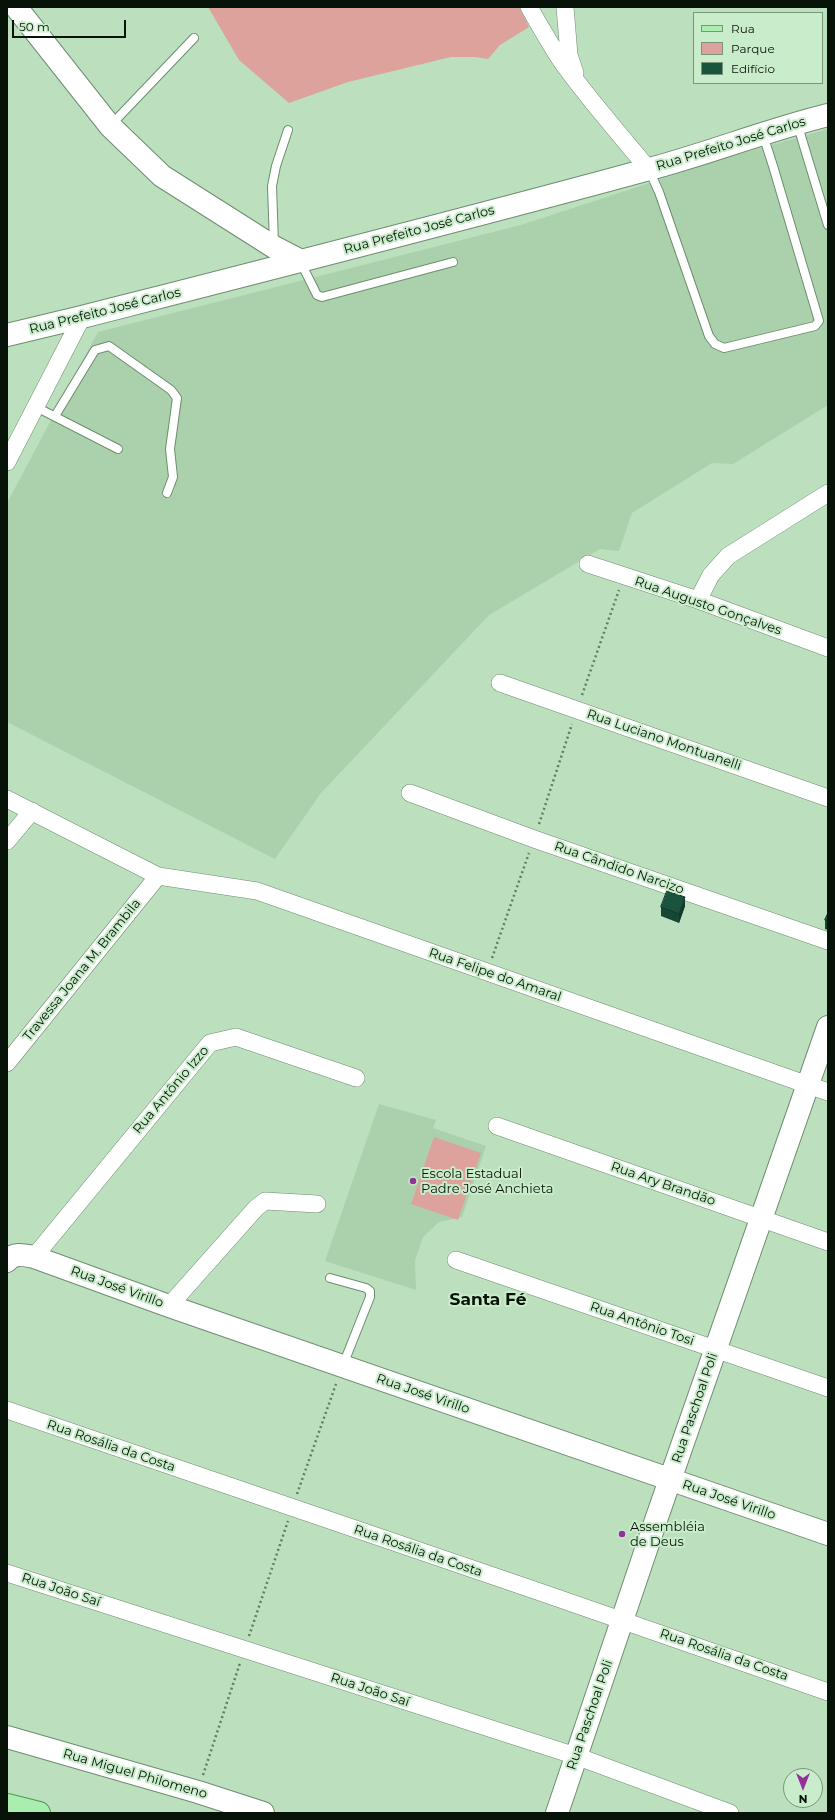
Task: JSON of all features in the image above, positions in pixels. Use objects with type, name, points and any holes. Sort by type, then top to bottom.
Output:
[{"type":"main road","points":[[7,1805],[39,1813]]},
{"type":"street","points":[[16,7],[110,126],[162,176],[274,247],[301,261]]},
{"type":"street","points":[[529,7],[542,32],[577,83],[649,170]]},
{"type":"street","points":[[565,7],[570,55],[577,83]]},
{"type":"street","name":"Rua Prefeito José Carlos","points":[[7,335],[301,261],[649,170],[763,135],[797,122],[828,115]]},
{"type":"street","points":[[7,462],[82,317]]},
{"type":"street","points":[[698,600],[711,574],[728,556],[828,492]]},
{"type":"street","name":"Rua Augusto Gonçalves","points":[[588,564],[698,600],[828,648]]},
{"type":"street","name":"Rua Luciano Montuanelli","points":[[500,683],[828,798]]},
{"type":"street","name":"Rua Cândido Narcizo","points":[[410,793],[534,839],[828,941]]},
{"type":"street","name":"Rua Felipe do Amaral","points":[[7,799],[158,876],[257,891],[828,1092]]},
{"type":"street","points":[[7,842],[32,811]]},
{"type":"street","name":"Travessa Joana M. Brambila","points":[[7,1063],[158,876]]},
{"type":"street","name":"Rua Paschoal Poli","points":[[557,1813],[670,1480],[828,1027]]},
{"type":"street","name":"Rua Antônio Izzo","points":[[17,1255],[210,1043],[236,1037],[356,1078]]},
{"type":"street","name":"Rua Ary Brandão","points":[[498,1126],[828,1242]]},
{"type":"street","points":[[169,1306],[256,1208],[265,1200],[317,1204]]},
{"type":"street","name":"Rua José Virillo","points":[[17,1255],[169,1306],[828,1534]]},
{"type":"street","name":"Rua Antônio Tosi","points":[[456,1260],[828,1388]]},
{"type":"street","name":"Rua Rosália da Costa","points":[[7,1410],[623,1620],[828,1692]]},
{"type":"street","name":"Rua João Saí","points":[[7,1573],[576,1756],[730,1813]]},
{"type":"street","name":"Rua Miguel Philomeno","points":[[7,1737],[198,1792],[263,1813]]},
{"type":"lane","points":[[110,126],[194,38]]},
{"type":"lane","points":[[797,122],[828,226]]},
{"type":"lane","points":[[274,247],[272,186],[276,166],[288,130]]},
{"type":"lane","points":[[649,170],[659,192],[709,336],[715,344],[724,348],[815,326],[819,321],[763,135]]},
{"type":"lane","points":[[301,261],[317,295],[322,297],[453,262]]},
{"type":"lane","points":[[55,416],[96,350],[109,346],[170,390],[177,398],[170,449],[173,477],[167,493]]},
{"type":"lane","points":[[36,407],[118,449]]},
{"type":"lane","points":[[330,1278],[366,1288],[370,1291],[370,1297],[343,1366]]},
{"type":"path","points":[[487,972],[534,839],[576,710],[624,577]]},
{"type":"path","points":[[198,1792],[292,1508],[343,1366]]},
{"type":"shaded area","points":[[828,129],[828,405],[733,464],[712,463],[632,513],[619,551],[600,549],[489,615],[321,793],[275,859],[7,722],[7,503],[98,332],[521,225],[729,157]]},
{"type":"shaded area","name":"Escola Estadual Padre José Anchieta","points":[[379,1104],[436,1120],[433,1128],[486,1146],[462,1217],[439,1222],[423,1237],[415,1260],[416,1290],[325,1261]]},
{"type":"green space","points":[[208,7],[519,7],[529,27],[500,45],[488,59],[475,57],[451,57],[348,82],[289,103],[239,60]]},
{"type":"green space","points":[[434,1137],[481,1153],[458,1220],[411,1204]]},
{"type":"building","points":[[667,891],[685,897],[679,914],[661,907]]},
{"type":"building","points":[[828,913],[828,921],[825,920]]},
{"type":"place","name":"Escola Estadual Padre José Anchieta","points":[[413,1181]]},
{"type":"place","name":"Assembléia de Deus","points":[[622,1534]]},
{"type":"district","name":"Santa Fé","points":[[488,1300]]}]
